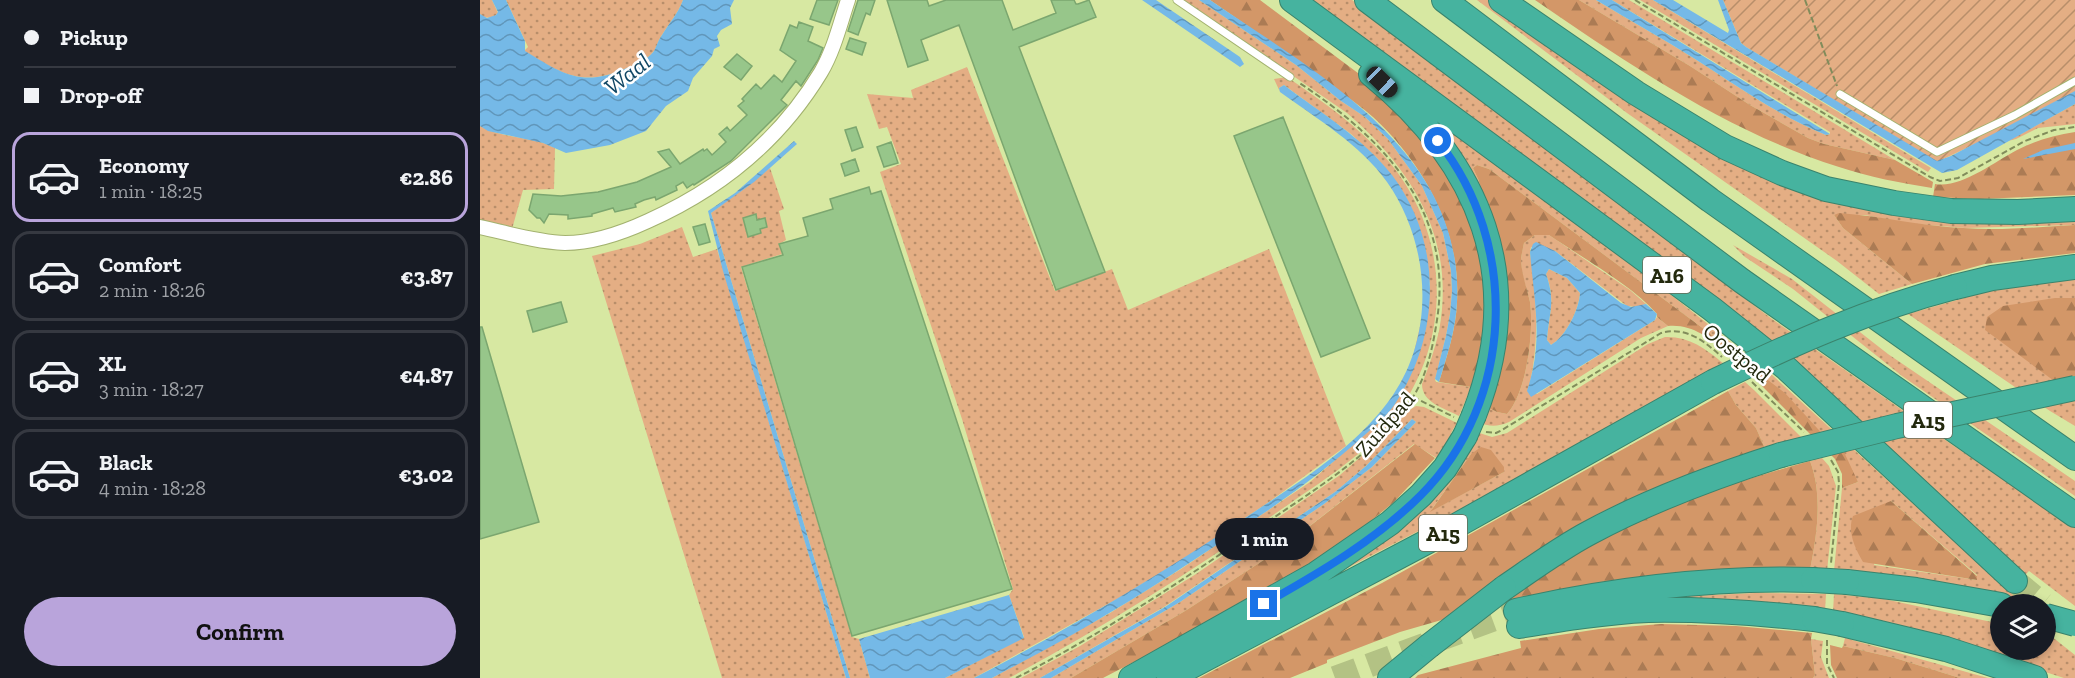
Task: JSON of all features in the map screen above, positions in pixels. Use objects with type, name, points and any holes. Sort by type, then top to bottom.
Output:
[{"type":"highway","name":"A16","points":[[1131,678],[1316,574],[1390,523],[1421,495],[1445,468],[1469,425],[1484,389],[1491,363],[1497,297],[1494,267],[1484,225],[1469,190],[1450,156],[1426,125],[1382,82],[1334,44],[1293,0]]},
{"type":"highway","name":"A16","points":[[1293,0],[1703,302],[1785,367],[2015,581]]},
{"type":"highway","name":"A16","points":[[1367,0],[1742,280],[2075,515]]},
{"type":"highway","points":[[1444,0],[1710,200],[2075,458]]},
{"type":"highway","points":[[1501,0],[1636,93],[1725,147],[1826,189],[1894,203],[1951,211],[2018,212],[2075,209]]},
{"type":"highway","name":"A15","points":[[1170,678],[1436,537],[1713,382],[1794,343],[1905,300],[2013,275],[2075,267]]},
{"type":"highway","name":"A15","points":[[1390,678],[1504,588],[1589,533],[1660,499],[1728,472],[1781,455],[1897,426],[2075,388]]},
{"type":"highway","points":[[1990,603],[1830,576],[1661,586],[1586,596],[1518,619],[1647,610],[1710,611],[1828,625],[1946,649],[2035,678]]},
{"type":"highway","points":[[2056,619],[2075,624]]},
{"type":"street","points":[[480,227],[565,243],[594,240],[627,230],[699,196],[758,151],[793,114],[830,54],[848,0]]},
{"type":"lane","points":[[1177,0],[1290,77]]},
{"type":"lane","points":[[1840,94],[1937,152],[2015,115],[2075,81]]},
{"type":"path","points":[[1806,0],[1840,94]]},
{"type":"path","name":"Zuidpad","points":[[1016,678],[1183,579],[1341,471],[1380,436],[1413,397],[1431,352],[1439,308],[1439,266],[1431,230],[1403,176],[1379,147],[1327,101],[1290,77]]},
{"type":"path","name":"Oostpad","points":[[1469,425],[1490,433],[1502,430],[1660,333],[1672,330],[1689,334],[1724,358]]},
{"type":"path","name":"Oostpad","points":[[1748,379],[1805,433]]},
{"type":"path","points":[[1413,397],[1469,425]]},
{"type":"path","points":[[1828,458],[1835,466],[1839,483],[1830,576]]},
{"type":"path","points":[[1828,625],[1827,664],[1834,678]]},
{"type":"shaded area","points":[[480,0],[492,0],[498,13],[493,18],[482,17]]},
{"type":"shaded area","points":[[506,0],[683,0],[648,57],[611,74],[585,77],[561,72],[524,51],[528,47]]},
{"type":"shaded area","points":[[1183,0],[1199,0],[1296,65],[1365,117],[1388,139],[1422,186],[1443,233],[1451,271],[1450,314],[1435,380],[1471,387],[1459,416],[1435,404],[1423,391],[1422,384],[1439,331],[1443,298],[1441,267],[1435,237],[1425,210],[1410,183],[1371,135],[1347,113]]},
{"type":"shaded area","points":[[1310,0],[1352,0],[1772,319],[2075,527],[2075,606],[2029,571],[2024,576],[1906,466]]},
{"type":"shaded area","points":[[1477,0],[1489,0],[1578,63],[1746,169],[2075,219],[2075,225],[1965,228],[1904,223],[1865,215],[1834,215],[1843,228],[1912,284],[1879,294],[1837,261],[1627,113]]},
{"type":"shaded area","points":[[1579,0],[1596,0],[1683,51],[1775,110],[1826,135],[1830,134],[1612,0],[1629,0],[1895,160],[1824,144],[1808,138]]},
{"type":"shaded area","points":[[1640,0],[1653,0],[1931,168],[1928,172]]},
{"type":"shaded area","points":[[1723,0],[2075,0],[2075,97],[1937,162],[1746,47],[1741,43]]},
{"type":"shaded area","points":[[967,67],[1055,291],[1112,269],[1128,310],[1269,249],[1346,446],[1193,553],[1119,598],[974,678],[945,678],[1024,637],[1009,595],[1013,589],[962,419],[880,172],[901,164],[887,127],[879,129],[867,94],[913,98],[911,90]]},
{"type":"shaded area","points":[[1287,77],[1339,114],[1374,145],[1406,185],[1422,216],[1432,249],[1437,282],[1435,316],[1429,349],[1416,382],[1386,427],[1358,454],[1327,478],[1113,619],[1009,678],[992,678],[1110,613],[1181,569],[1310,482],[1383,418],[1407,382],[1430,284],[1400,187],[1377,158],[1351,134],[1284,85],[1279,88],[1280,92],[1274,79]]},
{"type":"shaded area","points":[[1410,98],[1675,298],[1771,374],[2012,594],[1990,594],[1990,597],[1834,571],[1842,488],[1858,482],[1828,440],[1760,374],[1754,378],[1725,352],[1724,344],[1489,169],[1477,165],[1473,168],[1479,181],[1479,198]],"holes":[[[1891,501],[1977,575],[1977,580],[1874,565]]]},
{"type":"shaded area","points":[[2075,104],[2075,124],[2038,128],[2008,141]]},
{"type":"shaded area","points":[[480,126],[555,148],[554,189],[523,190],[512,229],[480,220]]},
{"type":"shaded area","points":[[770,168],[784,209],[779,211],[786,240],[779,244],[782,254],[741,267],[852,637],[859,639],[870,678],[850,678],[711,213]]},
{"type":"shaded area","points":[[682,227],[693,257],[717,249],[846,678],[722,678],[592,256],[640,244]]},
{"type":"shaded area","points":[[1535,235],[1549,235],[1630,290],[1646,304],[1637,307],[1627,306],[1555,251],[1531,247],[1536,339],[1528,391],[1537,394],[1657,317],[1668,326],[1641,338],[1509,422],[1497,426],[1486,425],[1477,422],[1485,406],[1507,414],[1520,391],[1524,377],[1530,344],[1531,314],[1521,259],[1524,243]]},
{"type":"shaded area","points":[[1733,245],[1792,279],[1888,354],[2075,481],[2075,496],[1902,376],[1793,289],[1745,257]]},
{"type":"shaded area","points":[[1549,269],[1567,278],[1580,293],[1571,322],[1557,341],[1551,345],[1547,340],[1551,307],[1551,292],[1546,274]]},
{"type":"shaded area","points":[[2075,278],[2075,298],[2055,298],[2061,386],[2075,400],[2075,426],[1908,314],[1985,292]]},
{"type":"shaded area","points":[[1665,337],[1689,341],[1723,363],[1461,509],[1301,592],[1473,431],[1492,437],[1507,433],[1648,344]],"holes":[[[1471,454],[1504,472],[1431,511]]]},
{"type":"shaded area","points":[[1745,382],[1809,445],[1768,455],[1756,428],[1736,405],[1728,391]]},
{"type":"shaded area","points":[[1416,406],[1424,407],[1457,423],[1451,433],[1453,435],[1438,459],[1414,444],[1278,551],[1185,611],[1071,678],[1051,678],[1180,602],[1324,504],[1372,467],[1416,422],[1412,419],[1366,466],[1335,492],[1164,607],[1040,678],[1021,678],[1080,646],[1196,574],[1340,475],[1403,414]]},
{"type":"shaded area","points":[[1822,458],[1829,466],[1836,486],[1827,571],[1810,570],[1817,529],[1818,501],[1810,461]]},
{"type":"shaded area","points":[[1755,593],[1826,594],[1825,611],[1630,603],[1671,597]]},
{"type":"shaded area","points":[[1834,594],[1884,599],[1990,622],[1990,654],[1967,647],[1833,612]]},
{"type":"shaded area","points":[[1845,638],[1988,678],[1960,678],[1895,658],[1843,646]]},
{"type":"shaded area","points":[[1811,639],[1823,641],[1821,657],[1829,678],[1813,678],[1815,675]]},
{"type":"shaded area","points":[[2056,640],[2075,655],[2075,678],[2064,678],[2008,660],[2056,660]]},
{"type":"green space","points":[[1210,0],[1260,0],[1378,88],[1420,132],[1467,209],[1484,269],[1485,339],[1471,387],[1439,382],[1455,322],[1457,276],[1446,225],[1423,177],[1391,136],[1365,110]]},
{"type":"green space","points":[[1535,0],[1579,0],[1808,138],[1824,144],[1895,160],[1933,182],[1932,188],[1850,171],[1758,135],[1681,95],[1607,49]]},
{"type":"green space","points":[[2075,132],[2075,195],[1980,199],[1933,197],[1935,184],[1966,179],[2017,150],[2052,137]]},
{"type":"green space","points":[[1477,165],[1489,169],[1724,344],[1725,352],[1692,329],[1668,326],[1657,317],[1647,303],[1606,272],[1549,235],[1535,235],[1524,243],[1521,259],[1530,302],[1531,329],[1528,361],[1520,391],[1507,414],[1485,406],[1492,386],[1479,181],[1473,168]]},
{"type":"green space","points":[[1839,213],[1977,229],[2075,225],[2075,253],[1985,264],[1912,284],[1843,228],[1834,215]]},
{"type":"green space","points":[[2055,298],[2075,298],[2075,383],[2061,386],[1985,330],[1987,317],[2003,306]]},
{"type":"green space","points":[[1760,374],[1785,393],[1828,440],[1844,452],[1858,482],[1842,488],[1842,474],[1835,459],[1754,378]]},
{"type":"green space","points":[[1728,391],[1736,405],[1756,428],[1768,455],[1724,469],[1452,617],[1400,632],[1327,660],[1327,663],[1290,678],[1199,678],[1382,583]]},
{"type":"green space","points":[[1415,444],[1435,458],[1394,502],[1355,534],[1309,564],[1199,628],[1103,678],[1071,678],[1185,611],[1278,551]]},
{"type":"green space","points":[[1481,447],[1491,450],[1504,467],[1504,472],[1430,512],[1471,454]]},
{"type":"green space","points":[[1810,461],[1816,487],[1818,515],[1810,570],[1698,571],[1623,579],[1501,606],[1572,556],[1648,517],[1727,486]]},
{"type":"green space","points":[[1891,501],[1977,576],[1977,580],[1863,562],[1851,534],[1853,516]]},
{"type":"green space","points":[[1661,624],[1736,626],[1812,633],[1815,675],[1813,678],[1415,678],[1418,675],[1521,648],[1520,641],[1599,629]]},
{"type":"green space","points":[[1830,645],[1895,658],[1960,678],[1837,678],[1831,665]]},
{"type":"water","name":"Waal","points":[[492,0],[506,0],[525,41],[525,51],[573,76],[597,77],[634,65],[648,57],[654,51],[683,0],[734,0],[730,8],[732,24],[721,30],[717,36],[720,46],[714,49],[712,56],[693,78],[688,91],[666,106],[646,131],[610,145],[566,153],[543,143],[488,131],[480,126],[480,14],[487,18],[496,15],[498,12]]},
{"type":"water","points":[[1142,0],[1156,0],[1240,57],[1244,64],[1240,67]]},
{"type":"water","points":[[1199,0],[1210,0],[1337,88],[1376,122],[1410,159],[1436,201],[1453,248],[1457,302],[1455,322],[1439,382],[1435,379],[1450,314],[1451,271],[1443,233],[1422,186],[1388,139],[1365,117],[1296,65]]},
{"type":"water","points":[[1596,0],[1612,0],[1830,134],[1826,135],[1775,110],[1683,51]]},
{"type":"water","points":[[1653,0],[1673,0],[1728,33],[1729,30],[1718,0],[1723,0],[1741,43],[1746,47],[1937,161],[1951,156],[2075,91],[2075,104],[1957,170],[1942,173]]},
{"type":"water","points":[[1284,85],[1368,149],[1392,175],[1409,201],[1420,229],[1427,259],[1430,289],[1428,319],[1421,349],[1410,377],[1395,404],[1378,423],[1331,464],[1267,511],[1170,576],[1082,629],[992,678],[974,678],[1150,579],[1309,475],[1346,446],[1379,413],[1393,395],[1407,370],[1416,344],[1421,316],[1422,288],[1419,260],[1412,232],[1401,206],[1376,168],[1351,144],[1280,92],[1279,88]]},
{"type":"water","points":[[794,141],[797,144],[754,182],[711,213],[850,678],[846,678],[723,271],[708,211],[735,193]]},
{"type":"water","points":[[2075,143],[2075,149],[2023,159],[2043,150]]},
{"type":"water","points":[[1536,242],[1555,251],[1621,303],[1631,307],[1646,304],[1657,314],[1655,320],[1531,397],[1527,391],[1535,355],[1536,338],[1530,252]],"holes":[[[1549,269],[1567,278],[1580,293],[1579,300],[1567,329],[1551,345],[1547,340],[1551,292],[1546,274]]]},
{"type":"water","points":[[1412,419],[1416,422],[1372,467],[1324,504],[1180,602],[1051,678],[1040,678],[1165,607],[1335,492],[1366,466]]},
{"type":"water","points":[[1009,595],[1024,638],[945,678],[870,678],[859,639]]},
{"type":"building","points":[[817,0],[838,0],[829,25],[810,19]]},
{"type":"building","points":[[858,0],[875,0],[870,15],[866,13],[858,35],[848,31]]},
{"type":"building","points":[[887,0],[927,0],[929,6],[946,0],[1002,0],[1013,30],[1056,13],[1051,0],[1074,0],[1078,4],[1089,0],[1096,17],[1019,47],[1105,272],[1056,290],[959,25],[921,40],[928,60],[908,67]]},
{"type":"building","points":[[799,22],[813,27],[808,41],[823,48],[818,60],[801,86],[796,81],[781,100],[787,105],[731,161],[694,185],[687,188],[683,182],[676,186],[677,190],[656,200],[655,197],[644,200],[635,204],[636,207],[615,212],[613,208],[592,214],[592,216],[568,219],[568,215],[549,214],[544,223],[529,210],[533,194],[561,196],[598,192],[637,182],[671,167],[658,152],[669,149],[680,164],[703,149],[704,151],[707,149],[712,155],[726,142],[719,134],[727,127],[730,131],[747,115],[738,106],[744,101],[742,99],[756,84],[761,89],[774,75],[782,82],[796,61],[780,50],[790,25],[797,28]]},
{"type":"building","points":[[850,38],[866,43],[862,55],[846,49]]},
{"type":"building","points":[[737,54],[752,66],[741,80],[724,67]]},
{"type":"building","points":[[1283,117],[1370,338],[1321,357],[1234,136]]},
{"type":"building","points":[[856,127],[863,147],[852,151],[845,130]]},
{"type":"building","points":[[891,142],[898,163],[884,167],[877,147]]},
{"type":"building","points":[[855,159],[859,171],[845,176],[841,164]]},
{"type":"building","points":[[869,187],[871,194],[881,191],[1012,589],[852,636],[742,267],[783,255],[779,244],[808,236],[803,218],[833,209],[830,199]]},
{"type":"building","points":[[756,214],[757,220],[765,218],[767,227],[760,229],[761,233],[748,237],[743,218]]},
{"type":"building","points":[[705,224],[710,242],[699,245],[693,227]]},
{"type":"building","points":[[561,302],[567,322],[533,332],[527,311]]},
{"type":"building","points":[[480,327],[482,327],[539,522],[480,539]]},
{"type":"tunnel","points":[[2015,581],[2031,594]]},
{"type":"tunnel","points":[[1335,678],[1516,611]]},
{"type":"route","points":[[1264,604],[1354,549],[1390,523],[1421,495],[1445,468],[1465,436],[1484,389],[1491,363],[1496,322],[1497,297],[1494,267],[1484,225],[1469,190],[1450,156],[1438,141]]}]
